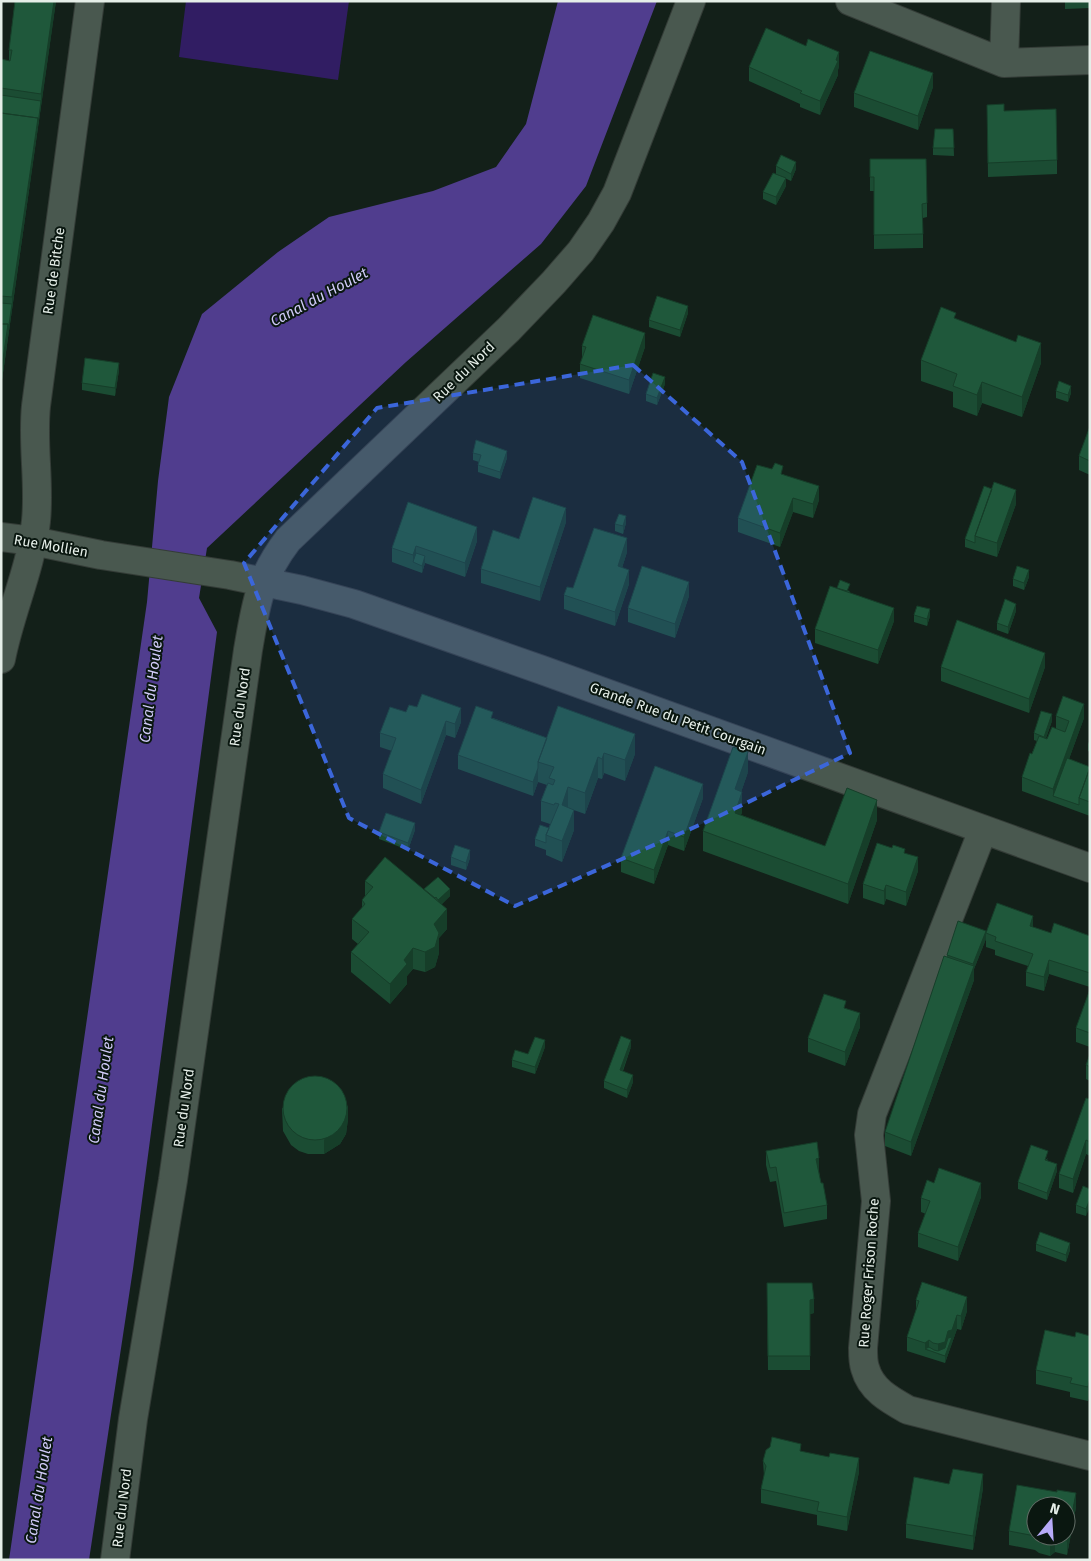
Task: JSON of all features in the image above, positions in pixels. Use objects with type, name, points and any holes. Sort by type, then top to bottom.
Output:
[{"type":"street","name":"Rue de Bitche","points":[[1,659],[33,541],[37,499],[34,439],[36,406],[90,1]]},
{"type":"street","name":"Rue du Nord","points":[[115,1560],[133,1418],[173,1180],[248,650],[262,582],[276,555],[301,526],[510,329],[582,251],[617,193],[691,1]]},
{"type":"street","points":[[850,1],[1004,63],[1090,60]]},
{"type":"street","points":[[1004,63],[1006,1]]},
{"type":"street","name":"Rue Mollien","points":[[1,537],[211,572]]},
{"type":"street","name":"Grande Rue du Petit Courgain","points":[[211,572],[327,596],[382,613],[1090,868]]},
{"type":"street","name":"Rue Roger Frison Roche","points":[[983,830],[872,1114],[869,1135],[876,1201],[863,1348],[865,1369],[874,1387],[888,1399],[908,1410],[1090,1456]]},
{"type":"highlighted area","points":[[633,365],[742,462],[850,753],[713,819],[515,906],[349,818],[244,563],[377,408]]},
{"type":"shaded area","points":[[186,1],[349,1],[338,80],[179,57]]},
{"type":"water","name":"Canal du Houlet","points":[[558,1],[657,1],[586,186],[541,244],[406,362],[207,548],[199,598],[217,632],[133,1269],[89,1560],[9,1560],[147,602],[158,481],[169,397],[202,314],[278,252],[329,217],[433,191],[496,167],[526,124]]},
{"type":"building","points":[[15,1],[54,1],[41,94],[1,88],[1,59],[10,61],[12,50],[9,50]]},
{"type":"building","points":[[766,28],[806,46],[808,39],[839,52],[836,60],[838,61],[820,101],[749,67]]},
{"type":"building","points":[[870,51],[933,73],[918,116],[854,93]]},
{"type":"building","points":[[1,95],[41,101],[38,124],[38,118],[1,113]]},
{"type":"building","points":[[1004,104],[1004,111],[1056,109],[1057,160],[988,163],[987,105]]},
{"type":"building","points":[[1,113],[38,118],[12,297],[1,296]]},
{"type":"building","points":[[935,129],[953,129],[954,148],[933,148]]},
{"type":"building","points":[[781,155],[796,162],[791,174],[776,166]]},
{"type":"building","points":[[870,159],[926,159],[927,203],[922,204],[923,234],[874,235],[874,177],[870,177]]},
{"type":"building","points":[[773,173],[786,178],[776,197],[763,192]]},
{"type":"building","points":[[657,296],[688,306],[680,330],[649,320]]},
{"type":"building","points":[[1,303],[12,304],[8,331],[8,324],[1,324]]},
{"type":"building","points":[[941,307],[956,313],[954,318],[1016,342],[1018,335],[1041,343],[1022,397],[982,382],[977,395],[953,386],[957,374],[921,360]]},
{"type":"building","points":[[593,315],[645,333],[629,380],[580,364],[586,347],[582,346]]},
{"type":"building","points":[[1,324],[8,324],[1,373]]},
{"type":"building","points":[[85,358],[119,363],[115,388],[82,383]]},
{"type":"building","points":[[653,373],[665,377],[657,398],[646,394]]},
{"type":"building","points":[[1059,381],[1071,386],[1068,395],[1056,391]]},
{"type":"building","points":[[1090,426],[1090,461],[1079,456]]},
{"type":"building","points":[[476,440],[507,451],[500,472],[478,465],[481,455],[473,453]]},
{"type":"building","points":[[775,463],[783,466],[781,474],[819,486],[813,504],[793,498],[780,533],[738,518],[757,465],[772,469]]},
{"type":"building","points":[[994,482],[1016,490],[997,543],[975,536]]},
{"type":"building","points":[[984,486],[992,489],[975,536],[975,543],[965,539]]},
{"type":"building","points":[[533,497],[566,508],[540,587],[481,569],[493,530],[519,539]]},
{"type":"building","points":[[408,502],[477,527],[465,563],[416,546],[413,555],[392,548]]},
{"type":"building","points":[[619,514],[626,516],[623,526],[615,524]]},
{"type":"building","points":[[594,528],[627,538],[618,566],[629,570],[615,612],[564,595],[567,587],[573,588]]},
{"type":"building","points":[[416,553],[425,556],[422,566],[413,562]]},
{"type":"building","points":[[642,566],[689,582],[675,624],[628,608]]},
{"type":"building","points":[[1017,566],[1029,570],[1024,583],[1013,579]]},
{"type":"building","points":[[840,580],[850,584],[847,591],[837,588]]},
{"type":"building","points":[[830,586],[894,608],[878,650],[815,629]]},
{"type":"building","points":[[1005,599],[1016,604],[1008,627],[997,623]]},
{"type":"building","points":[[917,606],[930,609],[927,619],[914,615]]},
{"type":"building","points":[[957,620],[1045,653],[1029,699],[941,667]]},
{"type":"building","points":[[422,694],[461,708],[455,724],[446,721],[421,790],[383,774],[396,738],[380,733],[390,707],[406,712],[409,705],[417,707]]},
{"type":"building","points":[[1063,696],[1084,704],[1053,789],[1022,777],[1030,753],[1032,754],[1039,736],[1047,739],[1052,727],[1065,732],[1069,721],[1056,716]]},
{"type":"building","points":[[476,706],[493,712],[491,718],[547,738],[533,782],[458,755]]},
{"type":"building","points":[[558,706],[635,734],[625,760],[604,753],[602,759],[598,757],[585,793],[568,787],[562,805],[574,810],[562,841],[546,835],[559,804],[555,803],[554,805],[541,801],[548,783],[553,785],[555,780],[549,778],[554,767],[538,762]]},
{"type":"building","points":[[1041,711],[1052,714],[1044,737],[1034,733]]},
{"type":"building","points":[[733,747],[748,752],[735,789],[742,792],[735,813],[825,846],[847,788],[877,800],[848,884],[703,831]]},
{"type":"building","points":[[1067,758],[1090,767],[1079,798],[1079,805],[1053,796]]},
{"type":"building","points":[[655,766],[703,784],[684,837],[668,831],[654,870],[621,858]]},
{"type":"building","points":[[1090,768],[1090,802],[1079,798]]},
{"type":"building","points":[[386,813],[415,823],[408,843],[379,832]]},
{"type":"building","points":[[540,825],[549,828],[546,835],[546,843],[535,839]]},
{"type":"building","points":[[877,843],[892,848],[893,845],[905,849],[904,853],[918,857],[906,892],[886,885],[884,891],[863,884]]},
{"type":"building","points":[[455,845],[470,850],[466,863],[451,857]]},
{"type":"building","points":[[385,857],[447,909],[434,924],[439,933],[435,947],[425,952],[413,948],[404,960],[407,964],[390,984],[351,952],[369,932],[352,919],[365,904],[362,900],[373,887],[365,881]]},
{"type":"building","points":[[438,877],[450,889],[438,900],[424,889]]},
{"type":"building","points":[[997,903],[1033,916],[1030,926],[1051,933],[1054,923],[1090,936],[1090,973],[1049,960],[1044,977],[1026,972],[1033,954],[995,941],[996,937],[986,933]]},
{"type":"building","points":[[958,921],[986,931],[973,964],[947,955]]},
{"type":"building","points":[[944,956],[974,966],[911,1142],[885,1132]]},
{"type":"building","points":[[1090,989],[1090,1033],[1076,1028]]},
{"type":"building","points":[[824,994],[846,1001],[844,1008],[860,1013],[845,1052],[808,1038]]},
{"type":"building","points":[[621,1036],[631,1040],[620,1070],[633,1075],[627,1090],[604,1081]]},
{"type":"building","points":[[535,1037],[545,1040],[535,1067],[512,1060],[515,1050],[528,1054]]},
{"type":"building","points":[[1090,1054],[1090,1067],[1086,1065]]},
{"type":"building","points":[[309,1076],[321,1076],[338,1085],[345,1096],[347,1108],[345,1120],[338,1131],[321,1140],[309,1140],[297,1135],[288,1126],[283,1114],[283,1102],[288,1090],[297,1081]]},
{"type":"building","points":[[1086,1098],[1090,1099],[1090,1142],[1086,1140],[1073,1179],[1059,1174]]},
{"type":"building","points":[[817,1142],[819,1158],[816,1159],[827,1205],[784,1213],[776,1167],[770,1168],[766,1151]]},
{"type":"building","points":[[1031,1145],[1048,1151],[1045,1160],[1057,1164],[1047,1193],[1018,1182]]},
{"type":"building","points":[[939,1168],[981,1183],[958,1247],[918,1233],[930,1201],[921,1198],[927,1180],[934,1183]]},
{"type":"building","points":[[1083,1186],[1090,1189],[1090,1199],[1086,1209],[1076,1205]]},
{"type":"building","points":[[1040,1232],[1070,1243],[1066,1255],[1036,1244]]},
{"type":"building","points":[[922,1282],[967,1297],[961,1316],[957,1315],[952,1330],[948,1331],[945,1342],[938,1344],[929,1340],[925,1343],[907,1337],[919,1301],[916,1300]]},
{"type":"building","points":[[767,1283],[812,1283],[814,1299],[810,1300],[810,1356],[768,1356]]},
{"type":"building","points":[[1045,1330],[1075,1337],[1076,1332],[1090,1336],[1090,1377],[1088,1387],[1070,1383],[1072,1378],[1036,1370]]},
{"type":"building","points":[[952,1337],[945,1356],[925,1349],[929,1347],[938,1351],[945,1348],[948,1338]]},
{"type":"building","points":[[772,1437],[801,1444],[800,1451],[829,1457],[830,1453],[859,1458],[847,1517],[817,1511],[819,1502],[761,1489],[766,1466],[763,1461],[766,1450],[770,1447]]},
{"type":"building","points":[[953,1469],[983,1474],[973,1536],[906,1524],[914,1477],[949,1484]]},
{"type":"building","points":[[1017,1485],[1057,1492],[1057,1490],[1076,1493],[1075,1496],[1026,1496],[1026,1534],[1009,1531]]}]
